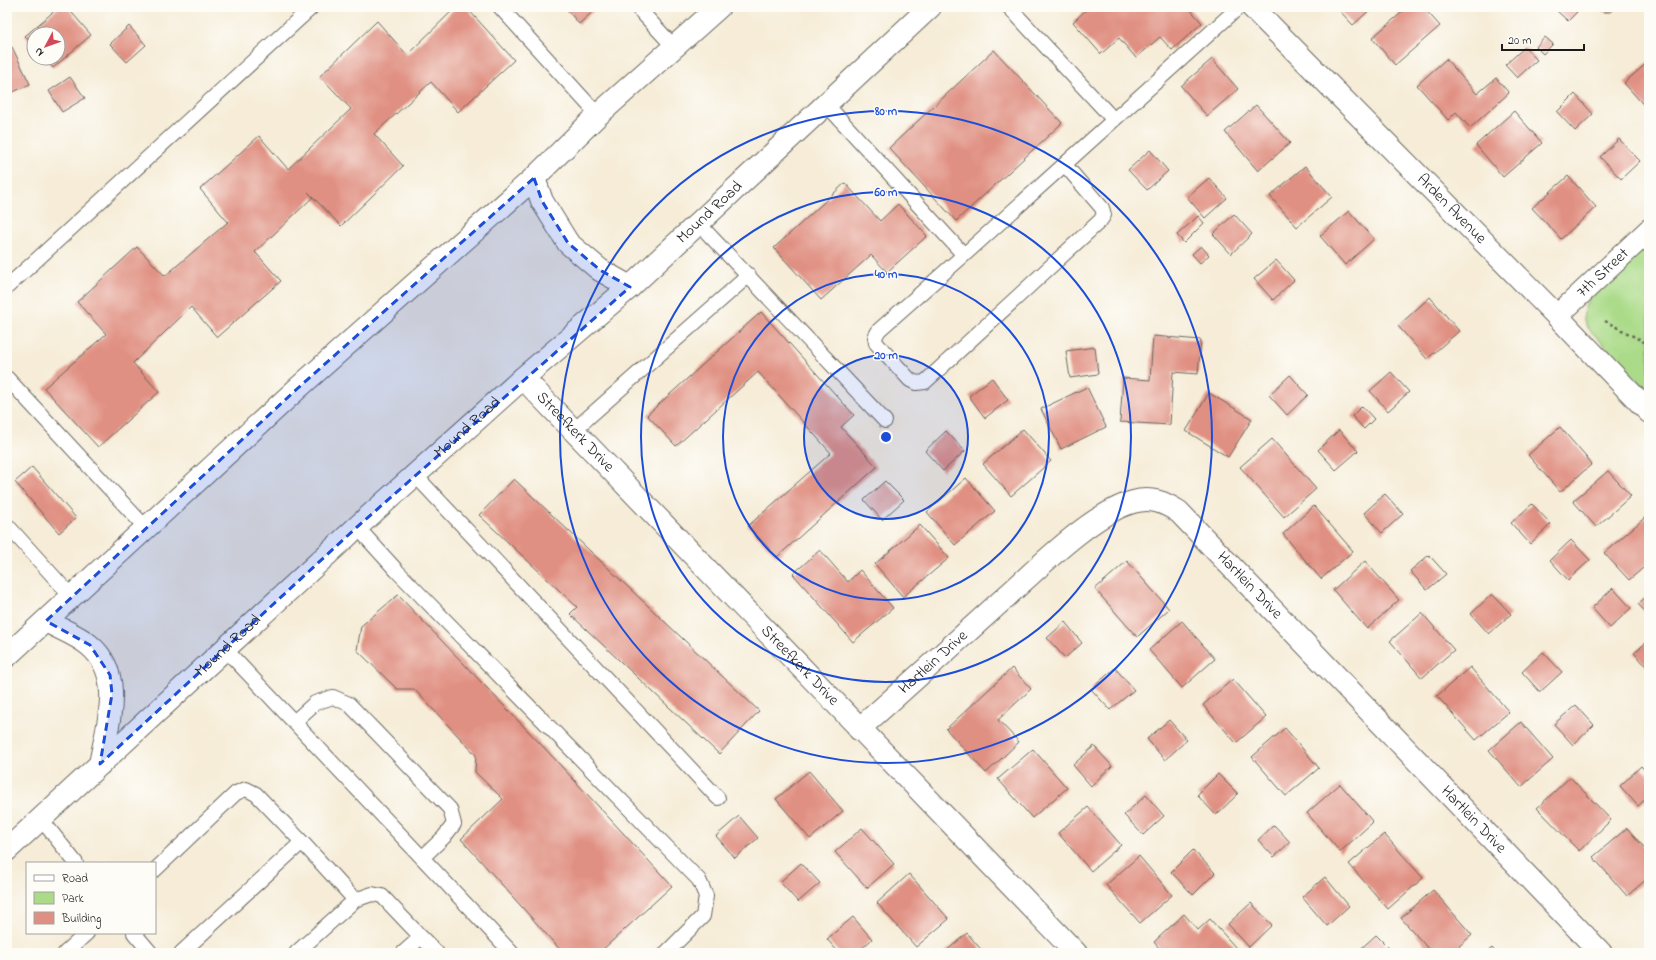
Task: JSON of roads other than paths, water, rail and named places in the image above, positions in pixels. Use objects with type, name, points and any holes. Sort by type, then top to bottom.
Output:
[{"type":"main road","points":[[7,656],[298,388],[534,178],[598,115],[719,7]]},
{"type":"main road","name":"Mound Road","points":[[7,850],[357,527],[523,378],[630,287],[930,7]]},
{"type":"main road","name":"Arden Avenue","points":[[1252,7],[1557,316],[1649,412]]},
{"type":"main road","points":[[534,178],[542,201],[568,243],[600,270],[630,287]]},
{"type":"main road","name":"7th Street","points":[[1557,316],[1649,230]]},
{"type":"main road","name":"Streefkerk Drive","points":[[523,378],[1076,953]]},
{"type":"main road","name":"Hartlein Drive","points":[[859,729],[1052,556],[1087,527],[1115,509],[1134,501],[1150,500],[1164,502],[1178,512],[1600,953]]},
{"type":"main road","points":[[46,621],[90,645],[103,661],[110,675],[112,694],[100,764]]},
{"type":"lane","points":[[7,287],[312,7]]},
{"type":"lane","points":[[500,7],[598,115]]},
{"type":"lane","points":[[637,7],[674,47]]},
{"type":"lane","points":[[1009,7],[1114,120]]},
{"type":"lane","points":[[1065,165],[1102,208],[1104,215],[1100,221],[925,382],[916,383],[910,380],[876,343],[875,337],[880,330],[1239,7]]},
{"type":"lane","points":[[826,104],[964,255]]},
{"type":"lane","points":[[698,223],[749,275],[885,421]]},
{"type":"lane","points":[[573,431],[749,275]]},
{"type":"lane","points":[[7,378],[146,528]]},
{"type":"lane","points":[[415,475],[718,798]]},
{"type":"lane","points":[[7,525],[72,597]]},
{"type":"lane","points":[[357,527],[403,577],[699,880],[706,896],[703,916],[666,953]]},
{"type":"lane","points":[[225,649],[512,953]]},
{"type":"lane","points":[[294,722],[315,703],[332,697],[349,704],[450,810],[454,824],[444,837],[422,858]]},
{"type":"lane","points":[[156,869],[236,793],[246,790],[256,794],[355,900]]},
{"type":"lane","points":[[41,819],[75,862]]},
{"type":"lane","points":[[181,953],[302,842]]},
{"type":"lane","points":[[296,953],[355,900],[372,894],[382,896],[391,904],[437,953]]},
{"type":"lane","points":[[66,953],[86,934]]},
{"type":"lane","points":[[135,934],[151,953]]},
{"type":"lane","points":[[403,953],[421,936]]}]
